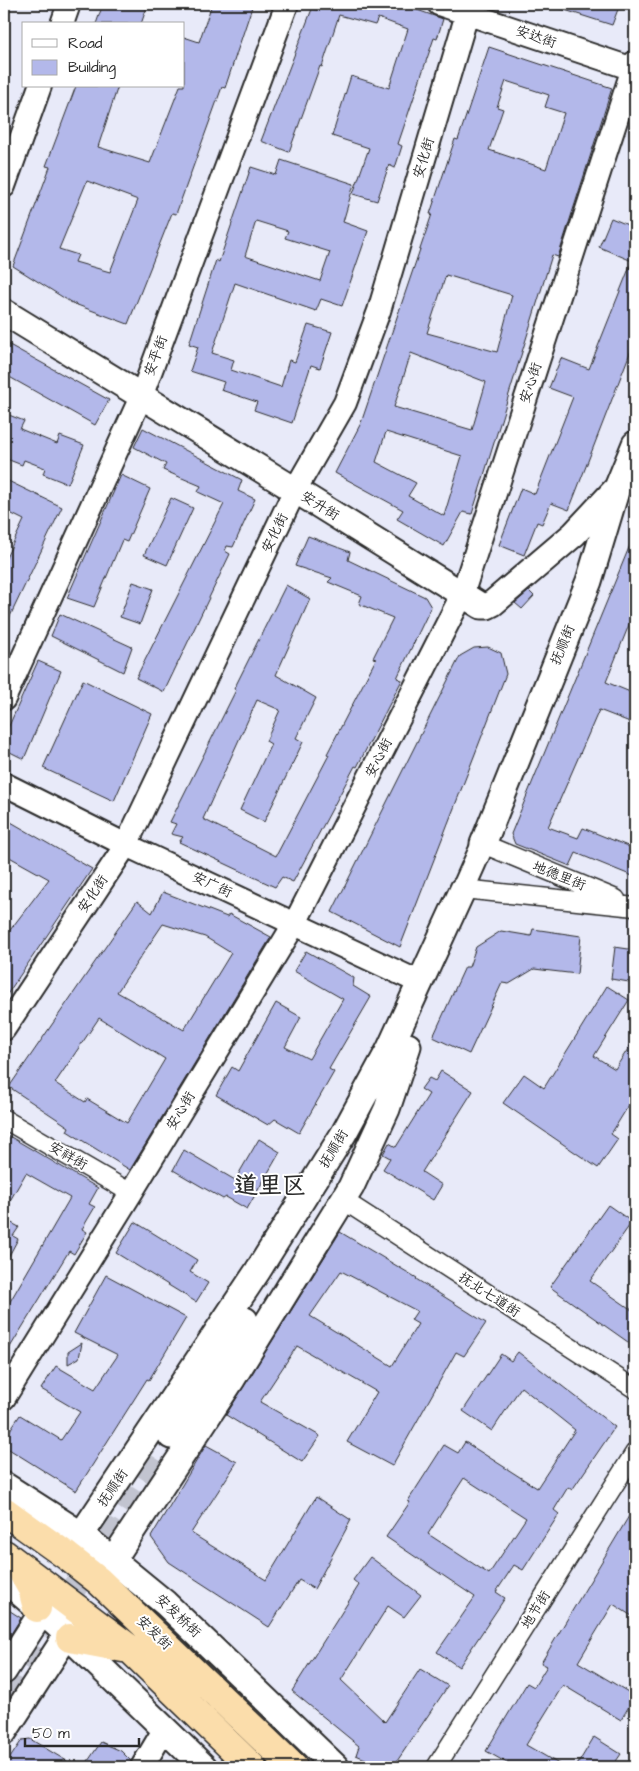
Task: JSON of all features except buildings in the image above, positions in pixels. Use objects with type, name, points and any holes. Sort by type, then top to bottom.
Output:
[{"type":"highway","name":"安发街","points":[[4,1512],[74,1545],[106,1570],[148,1628],[293,1767]]},
{"type":"highway","name":"安发街","points":[[8,1565],[130,1649],[252,1767]]},
{"type":"highway","points":[[8,1565],[26,1577],[54,1624],[130,1649]]},
{"type":"main road","name":"安升街","points":[[4,312],[481,606],[493,603],[574,534],[616,488]]},
{"type":"main road","name":"抚顺街","points":[[483,844],[589,581],[616,488],[635,444]]},
{"type":"main road","name":"抚顺街","points":[[74,1545],[257,1272],[340,1141],[389,1050],[422,983],[463,889]]},
{"type":"main road","name":"抚顺街","points":[[171,1436],[332,1185],[372,1116],[434,995],[463,889]]},
{"type":"main road","name":"抚顺街","points":[[106,1570],[233,1378],[351,1187],[387,1109],[408,1046]]},
{"type":"main road","points":[[4,1485],[74,1545]]},
{"type":"main road","name":"安发桥街","points":[[106,1570],[165,1603],[336,1767]]},
{"type":"main road","points":[[4,1672],[54,1624]]},
{"type":"main road","points":[[54,1624],[204,1767]]},
{"type":"main road","points":[[4,1732],[54,1624]]},
{"type":"street","points":[[63,22],[69,4]]},
{"type":"street","name":"安平街","points":[[4,699],[141,397],[286,4]]},
{"type":"street","name":"安达街","points":[[439,4],[468,9],[634,66]]},
{"type":"street","name":"安化街","points":[[4,1029],[126,845],[295,490],[345,403],[378,311],[468,9]]},
{"type":"street","name":"安心街","points":[[4,1398],[295,923],[462,595],[634,66]]},
{"type":"street","points":[[4,186],[39,88]]},
{"type":"street","name":"安广街","points":[[4,784],[126,845],[422,983]]},
{"type":"street","points":[[483,844],[463,889],[635,907]]},
{"type":"street","name":"地德里街","points":[[483,844],[635,907]]},
{"type":"street","name":"安祥街","points":[[4,1118],[131,1193]]},
{"type":"street","name":"抚北七道街","points":[[343,1200],[635,1389]]},
{"type":"street","name":"地节街","points":[[436,1767],[635,1452]]},
{"type":"street","points":[[142,1767],[164,1730]]},
{"type":"tunnel","points":[[4,1698],[171,1436]]},
{"type":"district","name":"道里区","points":[[270,1186]]}]
